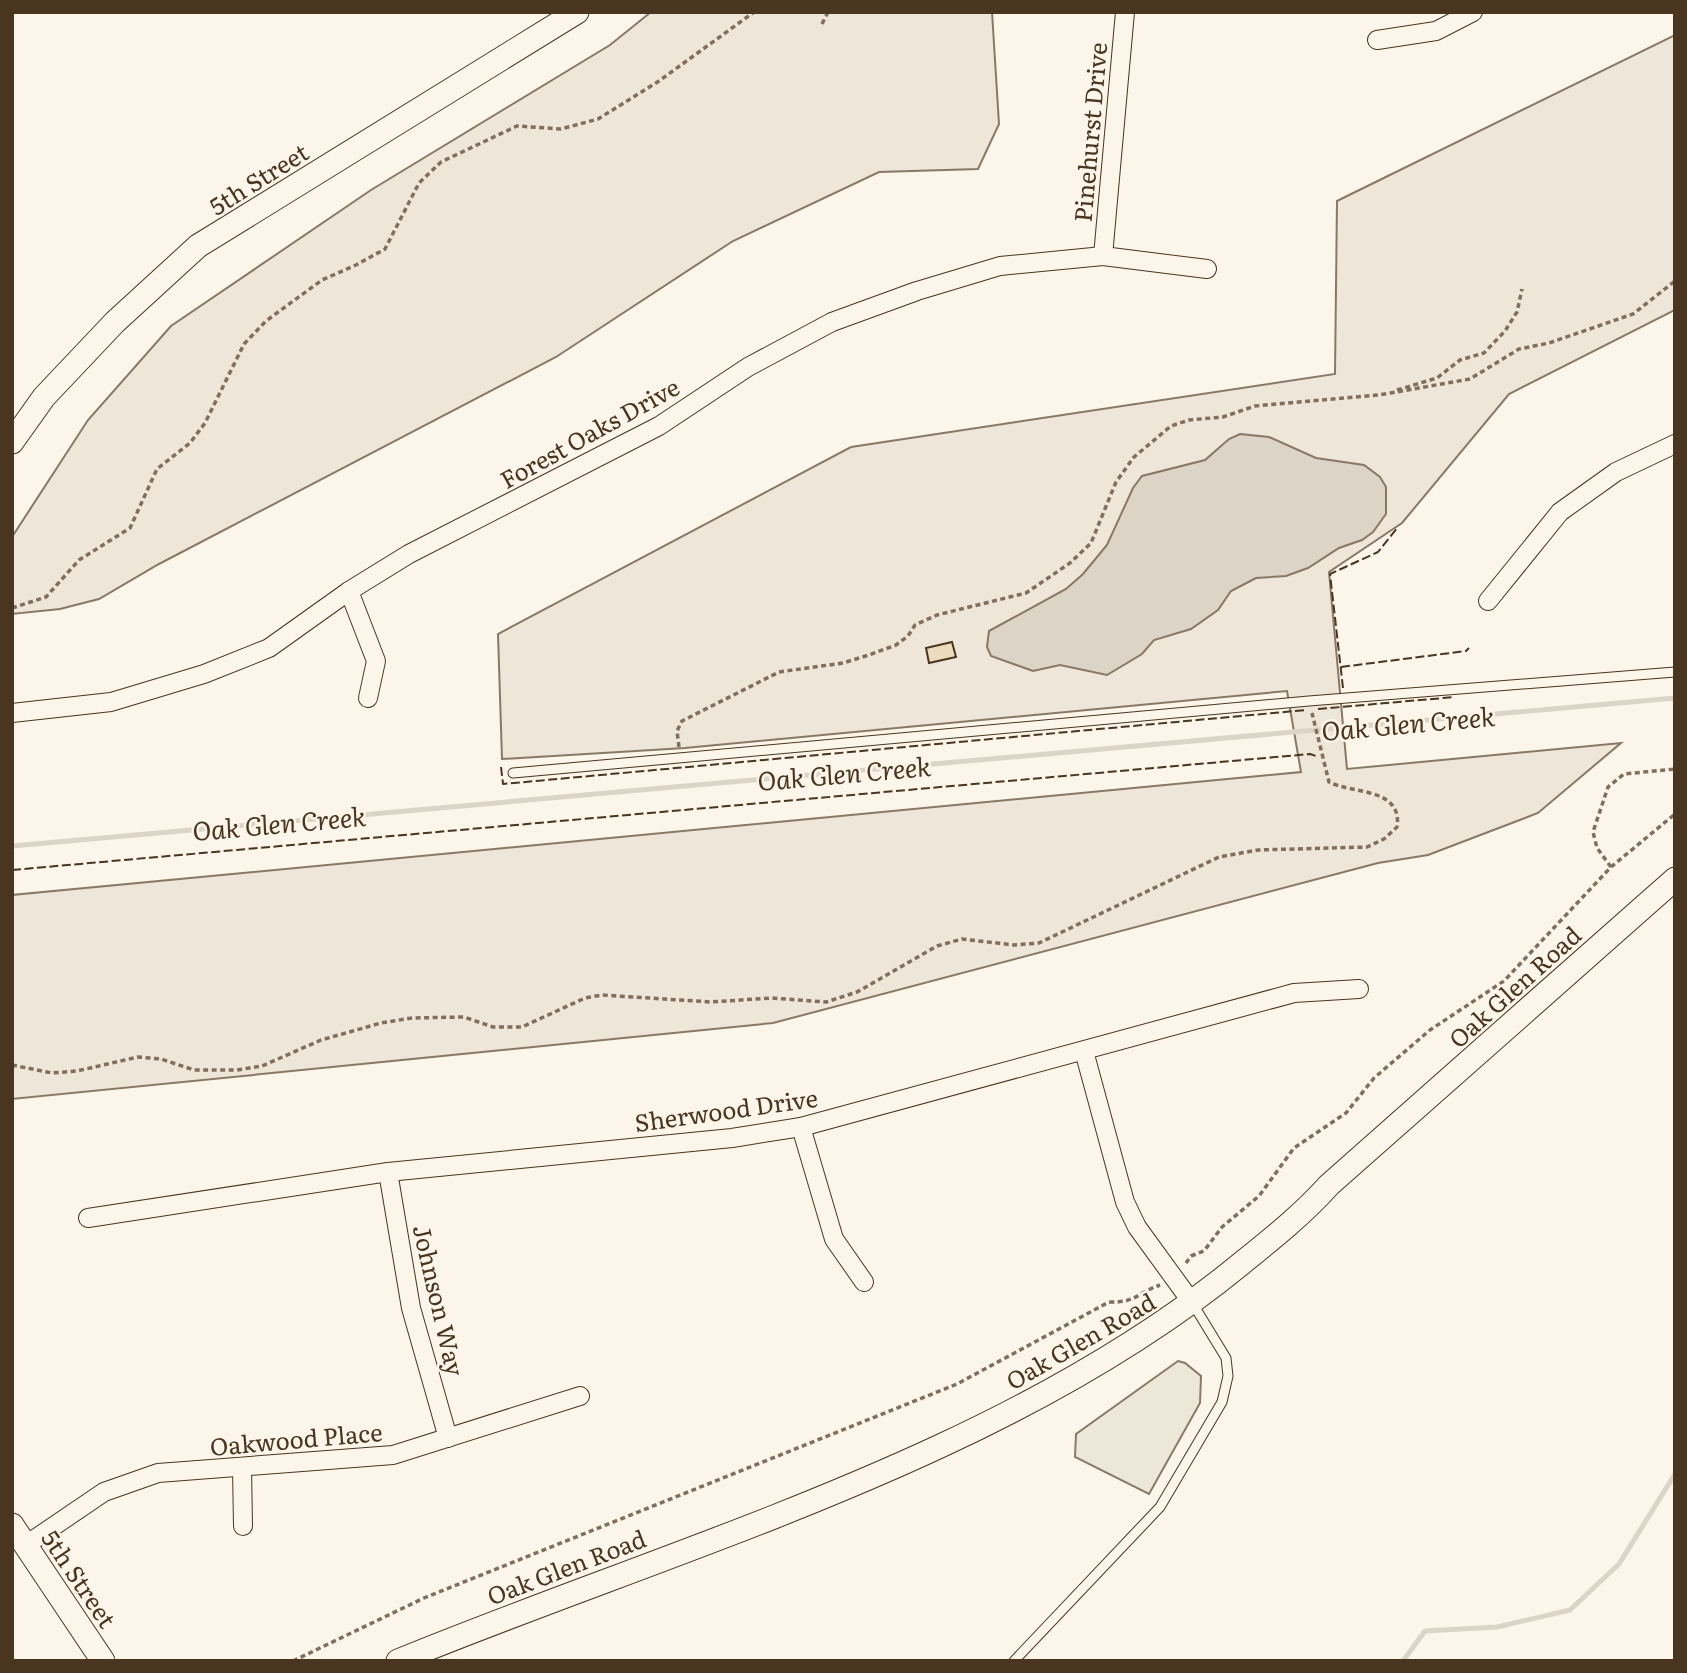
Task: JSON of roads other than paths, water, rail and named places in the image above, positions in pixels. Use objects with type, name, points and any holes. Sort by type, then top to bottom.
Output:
[{"type":"main road","name":"5th Street","points":[[12,442],[44,397],[115,322],[198,246],[577,12]]},
{"type":"main road","name":"Oak Glen Road","points":[[398,1661],[792,1508],[960,1437],[1083,1373],[1193,1304],[1307,1210],[1329,1185],[1675,879]]},
{"type":"main road","name":"5th Street","points":[[12,1525],[103,1661]]},
{"type":"street","name":"Pinehurst Drive","points":[[1103,256],[1125,12]]},
{"type":"street","points":[[1377,40],[1436,31],[1473,12]]},
{"type":"street","name":"Forest Oaks Drive","points":[[12,713],[111,702],[204,674],[269,648],[349,591],[409,554],[659,426],[748,367],[832,322],[917,291],[1000,266],[1103,256],[1208,269]]},
{"type":"street","points":[[1488,601],[1560,512],[1616,472],[1675,444]]},
{"type":"street","points":[[349,591],[376,661],[368,698]]},
{"type":"street","name":"Sherwood Drive","points":[[88,1218],[388,1172],[732,1138],[801,1126],[1294,993],[1359,989]]},
{"type":"street","points":[[1084,1051],[1125,1202],[1137,1227],[1193,1304]]},
{"type":"street","points":[[801,1126],[834,1239],[864,1282]]},
{"type":"street","name":"Johnson Way","points":[[388,1172],[411,1308],[448,1438]]},
{"type":"street","name":"Oakwood Place","points":[[26,1545],[104,1492],[158,1473],[393,1455],[580,1396]]},
{"type":"street","points":[[242,1467],[243,1526]]},
{"type":"lane","points":[[513,773],[1309,701],[1675,672]]},
{"type":"lane","points":[[1014,1661],[1160,1507],[1222,1402],[1228,1376],[1226,1358],[1193,1304]]},
{"type":"waterway","name":"Oak Glen Creek","points":[[12,846],[1675,698]]},
{"type":"waterway","points":[[1403,1661],[1425,1631],[1497,1627],[1570,1610],[1619,1564],[1675,1474]]}]
